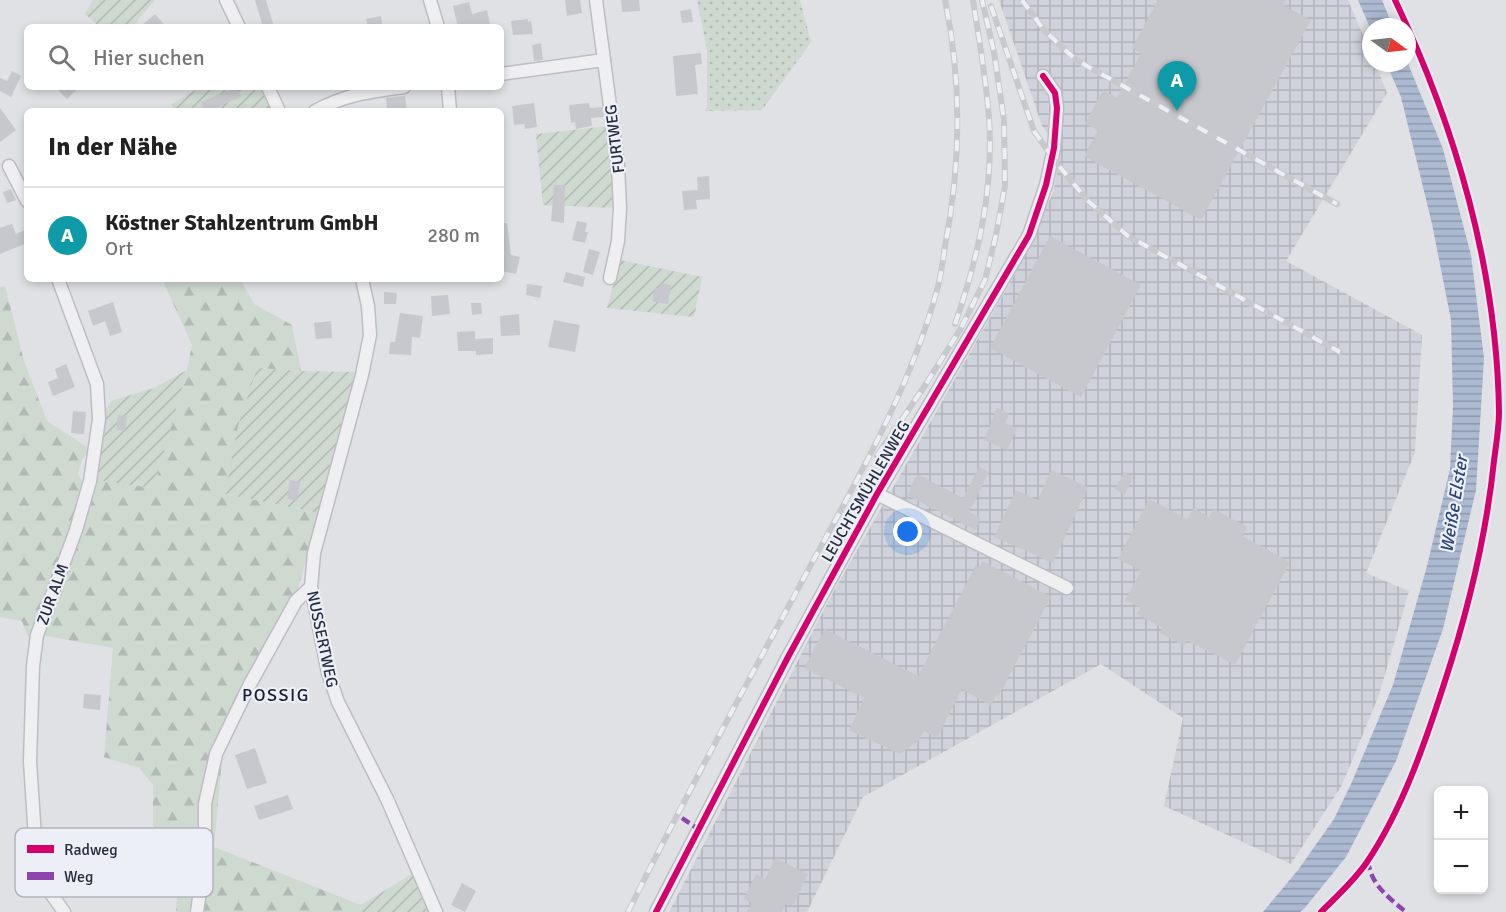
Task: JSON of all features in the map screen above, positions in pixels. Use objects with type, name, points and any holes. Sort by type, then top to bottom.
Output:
[{"type":"street","points":[[226,0],[238,24]]},
{"type":"street","points":[[430,0],[437,24]]},
{"type":"street","name":"FURTWEG","points":[[596,0],[618,166],[620,208],[618,241],[610,278]]},
{"type":"street","points":[[504,74],[604,60]]},
{"type":"street","name":"LEUCHTSMÜHLENWEG","points":[[656,912],[783,667],[877,494],[1029,235],[1046,185],[1054,147],[1057,108],[1055,93],[1043,76]]},
{"type":"street","points":[[269,90],[278,108]]},
{"type":"street","points":[[321,108],[338,99],[384,90]]},
{"type":"street","points":[[448,90],[450,108]]},
{"type":"street","points":[[9,166],[24,195]]},
{"type":"street","name":"ZUR ALM","points":[[34,828],[30,761],[33,666],[37,635],[76,530],[90,482],[99,419],[97,384],[59,282]]},
{"type":"street","name":"NUSSERTWEG","points":[[363,282],[368,306],[368,345],[314,554],[311,587],[328,673],[338,702],[387,799],[436,912]]},
{"type":"street","name":"LEUCHTSMÜHLENWEG","points":[[877,494],[1067,588]]},
{"type":"street","points":[[206,828],[205,804],[216,754],[249,686],[296,601],[311,587]]},
{"type":"street","name":"ZUR ALM","points":[[54,897],[64,912]]},
{"type":"street","points":[[198,912],[201,897]]},
{"type":"shaded area","points":[[999,0],[1348,0],[1362,33],[1362,72],[1379,72],[1387,93],[1286,261],[1422,335],[1415,452],[1366,573],[1409,591],[1379,695],[1342,785],[1291,864],[1164,806],[1183,718],[1101,664],[863,797],[807,912],[669,912],[831,596],[1015,274],[1053,193],[1061,151],[1042,126]]},
{"type":"green space","points":[[93,0],[155,0],[135,24],[97,24],[85,14]]},
{"type":"green space","points":[[697,0],[800,0],[811,42],[762,110],[704,111],[707,107],[707,50]]},
{"type":"green space","points":[[196,90],[266,90],[274,108],[173,108],[171,104]]},
{"type":"green space","points":[[608,126],[615,176],[616,208],[543,205],[536,134]]},
{"type":"green space","points":[[620,260],[702,277],[694,317],[607,308]]},
{"type":"green space","points":[[163,282],[242,282],[254,304],[292,325],[301,371],[257,368],[225,494],[319,513],[297,593],[219,743],[222,759],[214,847],[361,905],[361,912],[176,912],[177,897],[213,897],[213,828],[155,828],[153,826],[153,785],[139,768],[104,757],[113,648],[40,635],[28,637],[22,621],[0,617],[0,287],[5,286],[24,361],[47,421],[90,449],[82,460],[78,474],[83,483],[94,480],[154,488],[192,345]]},
{"type":"green space","points":[[257,368],[357,372],[319,513],[225,494],[238,426]]},
{"type":"green space","points":[[187,370],[154,488],[94,480],[104,412],[111,401],[154,388]]},
{"type":"green space","points":[[412,874],[429,912],[361,912],[361,905]]},
{"type":"water","points":[[1358,0],[1382,0],[1389,18],[1366,18]]},
{"type":"water","name":"Weiße Elster","points":[[1390,72],[1412,72],[1443,149],[1471,255],[1484,358],[1476,490],[1443,629],[1396,761],[1346,857],[1304,909],[1300,912],[1263,912],[1298,870],[1334,819],[1393,685],[1427,566],[1450,469],[1453,406],[1451,320],[1432,224],[1401,97]]},
{"type":"building","points":[[255,0],[266,0],[273,24],[262,24]]},
{"type":"building","points":[[565,0],[580,0],[582,13],[567,16]]},
{"type":"building","points":[[621,0],[639,0],[640,11],[622,12]]},
{"type":"building","points":[[1158,0],[1286,0],[1283,5],[1311,20],[1201,220],[1084,156],[1098,130],[1085,124],[1103,90],[1117,98],[1141,53],[1132,48]]},
{"type":"building","points":[[469,2],[472,14],[487,10],[490,24],[457,24],[453,6]]},
{"type":"building","points":[[691,9],[693,22],[682,23],[680,11]]},
{"type":"building","points":[[155,14],[163,24],[143,24]]},
{"type":"building","points":[[381,16],[382,24],[367,24],[366,19]]},
{"type":"building","points":[[528,19],[528,22],[531,21],[533,34],[513,35],[511,21]]},
{"type":"building","points":[[541,43],[543,60],[534,61],[532,45]]},
{"type":"building","points":[[701,53],[702,64],[695,65],[698,94],[676,96],[673,56]]},
{"type":"building","points":[[12,71],[21,76],[11,97],[0,91],[0,78],[7,81]]},
{"type":"building","points":[[58,90],[76,90],[67,99]]},
{"type":"building","points":[[230,90],[238,90],[241,97],[216,108],[203,108],[201,102]]},
{"type":"building","points":[[405,96],[407,108],[387,108],[386,98]]},
{"type":"building","points":[[534,103],[537,127],[525,129],[524,124],[514,125],[512,106]]},
{"type":"building","points":[[589,103],[590,108],[602,107],[603,117],[591,118],[592,126],[576,129],[575,122],[571,123],[569,105]]},
{"type":"building","points":[[0,108],[16,130],[0,142]]},
{"type":"building","points":[[709,176],[710,199],[696,200],[697,209],[684,210],[682,191],[698,190],[697,177]]},
{"type":"building","points":[[554,185],[565,185],[564,223],[551,221]]},
{"type":"building","points":[[11,189],[16,200],[7,203],[3,192]]},
{"type":"building","points":[[577,221],[587,223],[585,232],[588,232],[585,243],[572,240]]},
{"type":"building","points":[[504,223],[507,223],[511,255],[520,257],[516,274],[504,272]]},
{"type":"building","points":[[12,224],[16,234],[24,230],[24,244],[0,254],[0,228]]},
{"type":"building","points":[[1050,236],[1141,285],[1081,397],[990,348]]},
{"type":"building","points":[[589,249],[600,252],[593,275],[583,272]]},
{"type":"building","points":[[566,272],[585,277],[583,287],[563,282]]},
{"type":"building","points":[[661,283],[671,285],[668,304],[652,301],[655,288],[659,288]]},
{"type":"building","points":[[527,284],[542,286],[540,298],[526,295]]},
{"type":"building","points":[[384,292],[397,293],[396,304],[384,304]]},
{"type":"building","points":[[448,295],[450,314],[432,316],[431,296]]},
{"type":"building","points":[[113,302],[122,332],[110,336],[105,321],[93,326],[88,311]]},
{"type":"building","points":[[471,303],[481,303],[482,314],[472,315]]},
{"type":"building","points":[[400,313],[423,316],[420,338],[412,337],[411,355],[389,354],[390,342],[395,342]]},
{"type":"building","points":[[519,314],[520,335],[501,336],[500,316]]},
{"type":"building","points":[[554,320],[580,325],[575,352],[548,347]]},
{"type":"building","points":[[331,321],[332,338],[316,339],[314,323]]},
{"type":"building","points":[[475,331],[475,339],[493,338],[493,354],[476,355],[476,351],[458,351],[457,332]]},
{"type":"building","points":[[66,364],[75,387],[53,396],[48,382],[58,378],[55,369]]},
{"type":"building","points":[[997,408],[1009,414],[1005,423],[1017,428],[1007,450],[984,440]]},
{"type":"building","points":[[73,411],[86,412],[84,434],[71,433]]},
{"type":"building","points":[[118,415],[127,416],[125,431],[116,430]]},
{"type":"building","points":[[979,467],[989,472],[969,512],[981,518],[975,530],[907,495],[917,474],[963,498]]},
{"type":"building","points":[[1051,470],[1088,487],[1053,563],[994,537],[1016,490],[1038,500]]},
{"type":"building","points":[[1124,472],[1133,477],[1125,494],[1115,489]]},
{"type":"building","points":[[290,480],[300,482],[297,501],[287,499]]},
{"type":"building","points":[[1149,499],[1187,519],[1194,508],[1209,517],[1214,509],[1247,527],[1242,536],[1290,562],[1235,665],[1186,640],[1185,646],[1160,633],[1162,628],[1137,614],[1140,608],[1125,600],[1141,571],[1118,559]]},
{"type":"building","points":[[983,561],[1051,597],[991,706],[962,689],[937,738],[924,731],[918,741],[900,754],[849,730],[864,698],[804,668],[825,629],[918,676],[976,565],[979,567]]},
{"type":"building","points":[[84,694],[101,695],[100,710],[83,708]]},
{"type":"building","points":[[255,748],[267,783],[247,789],[235,755]]},
{"type":"building","points":[[288,795],[293,809],[259,820],[254,806]]},
{"type":"building","points":[[775,858],[808,874],[793,906],[786,903],[782,912],[747,912],[751,903],[744,899],[756,874],[765,879]]},
{"type":"building","points":[[462,883],[476,891],[465,912],[451,905]]},
{"type":"railway","points":[[628,912],[708,755],[873,449],[909,371],[924,331],[941,274],[957,154],[957,92],[951,31],[945,0]]},
{"type":"railway","points":[[955,324],[977,249],[987,197],[989,171],[988,103],[973,0]]},
{"type":"railway","points":[[877,456],[961,328],[985,280],[996,235],[1005,186],[1004,120],[994,52],[982,0]]},
{"type":"railway","points":[[1022,0],[1044,30],[1076,60],[1337,204]]},
{"type":"railway","points":[[991,6],[1034,131],[1087,200],[1128,236],[1340,352]]},
{"type":"marked path","points":[[682,818],[698,829]]},
{"type":"marked path","points":[[1368,861],[1377,884],[1406,912]]},
{"type":"cycle path","points":[[1321,912],[1351,882],[1380,842],[1421,753],[1453,657],[1475,574],[1491,489],[1499,412],[1490,306],[1469,201],[1437,98],[1395,0]]},
{"type":"cycle path","points":[[656,912],[788,657],[877,494],[1029,235],[1046,185],[1054,148],[1057,108],[1055,93],[1043,76]]},
{"type":"place","name":"Köstner Stahlzentrum GmbH","points":[[1177,111]]},
{"type":"district","name":"POSSIG","points":[[276,695]]}]
